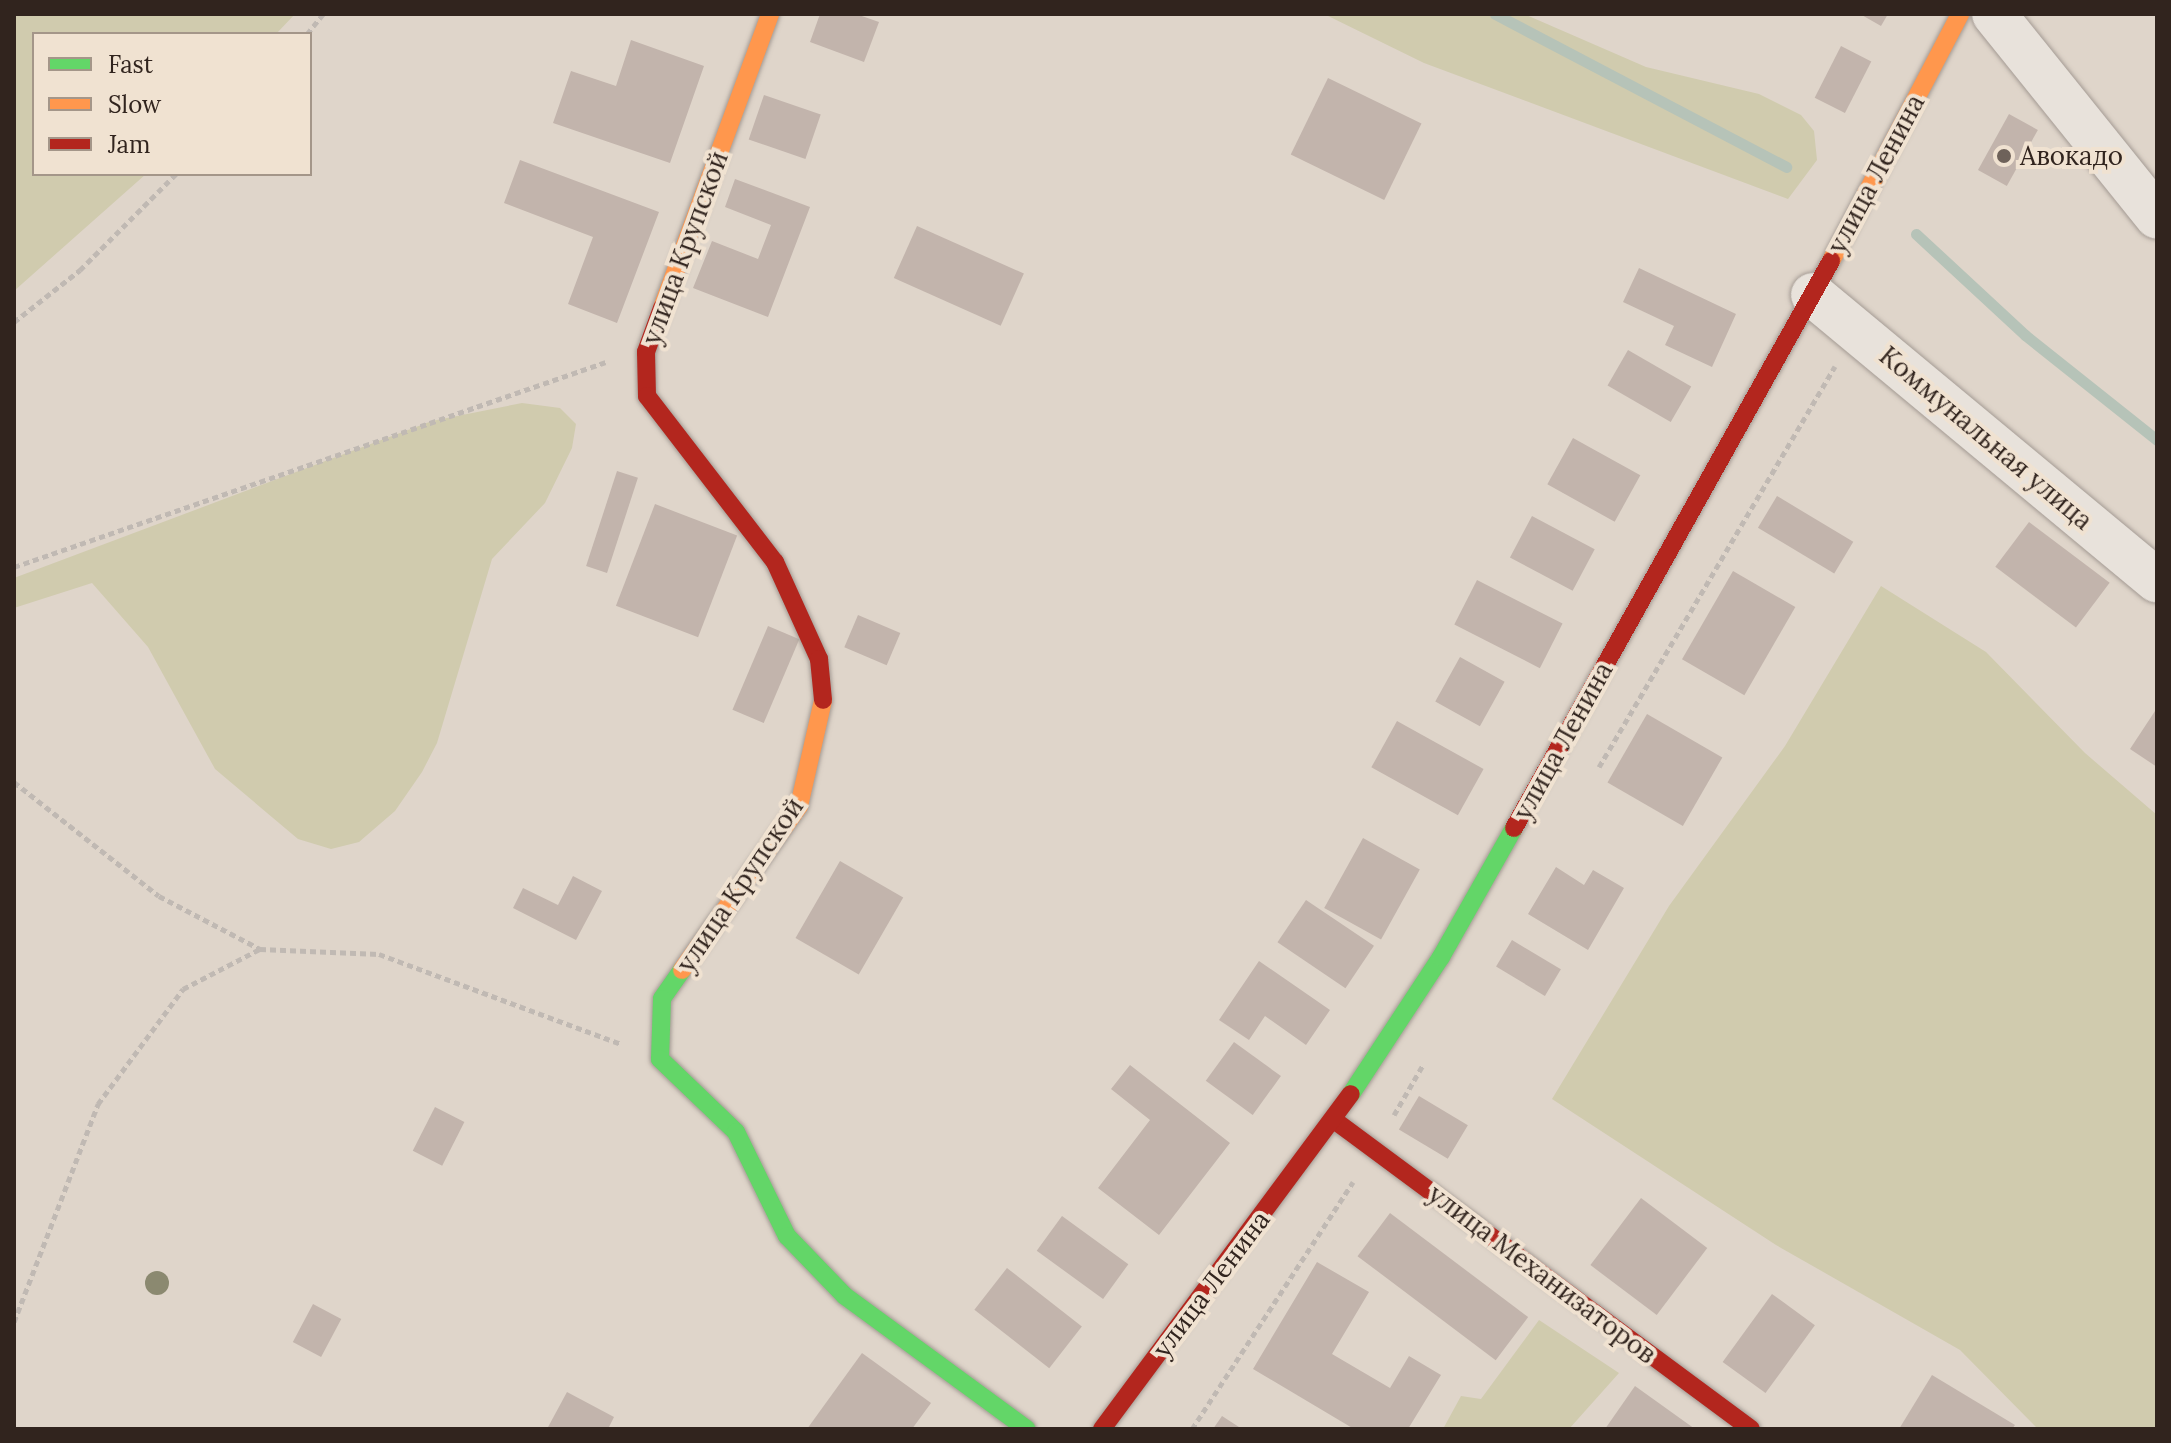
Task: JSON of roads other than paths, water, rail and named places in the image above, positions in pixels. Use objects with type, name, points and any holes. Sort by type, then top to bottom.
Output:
[{"type":"street","name":"улица Крупской","points":[[770,14],[646,352],[647,396],[775,562],[819,659],[824,715],[799,806],[662,999],[660,1059],[736,1132],[787,1236],[845,1296],[1027,1429]]},
{"type":"street","name":"улица Ленина","points":[[1102,1429],[1334,1120],[1441,957],[1813,295],[1960,14]]},
{"type":"street","points":[[1994,14],[2157,217]]},
{"type":"street","name":"Коммунальная улица","points":[[1813,295],[2157,581]]},
{"type":"street","name":"улица Механизаторов","points":[[1334,1120],[1751,1429]]},
{"type":"waterway","points":[[1495,14],[1786,167]]},
{"type":"waterway","points":[[1916,234],[2025,335],[2157,440]]},
{"type":"place","name":"Авокадо","points":[[2004,156]]}]
